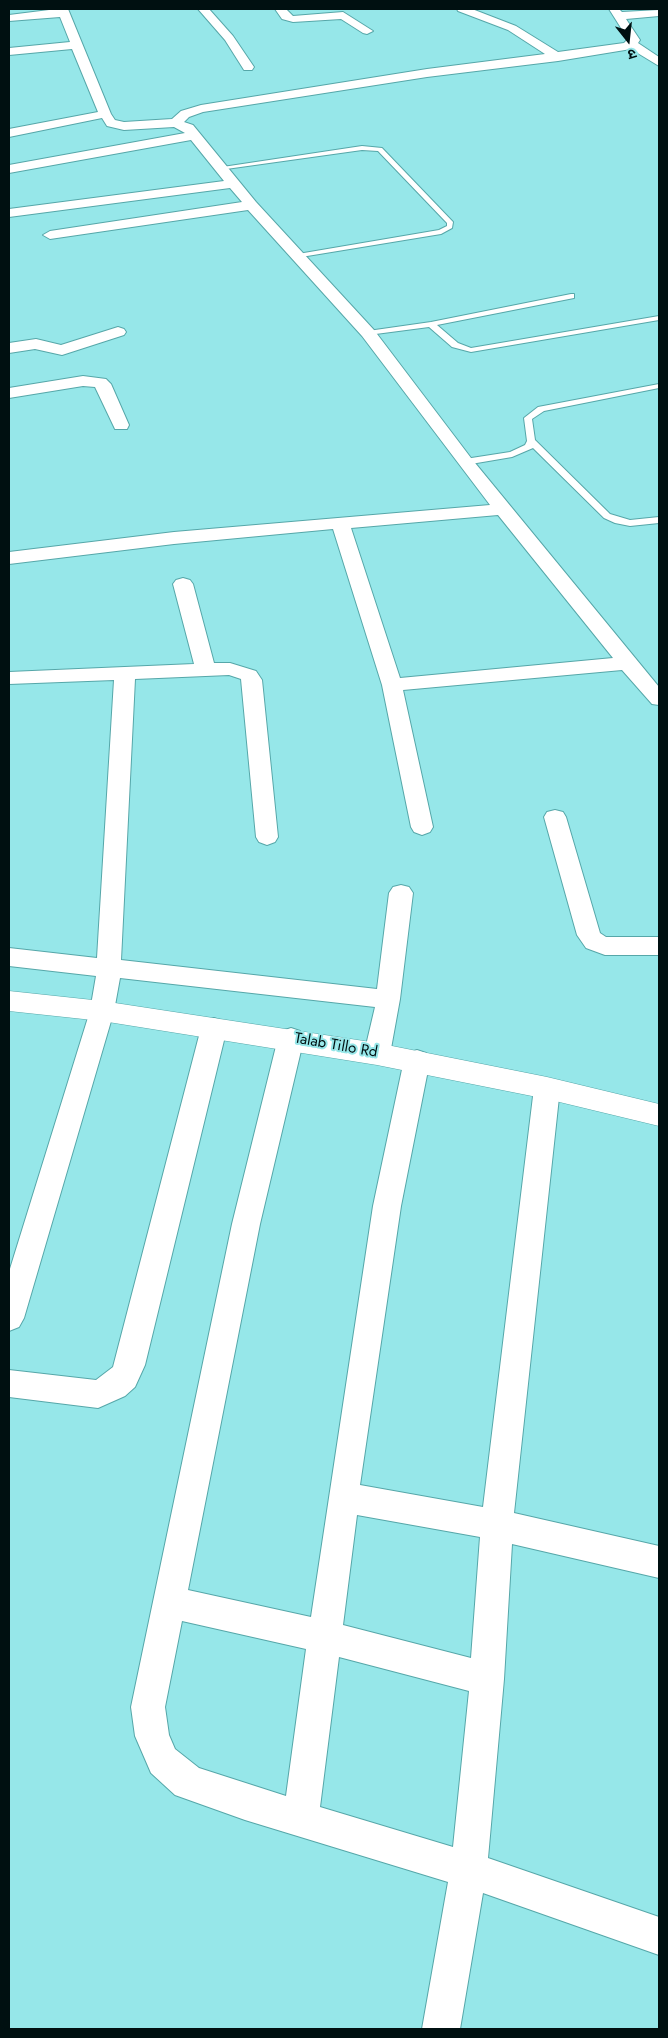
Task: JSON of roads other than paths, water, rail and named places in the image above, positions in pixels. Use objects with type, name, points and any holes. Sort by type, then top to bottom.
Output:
[{"type":"main road","name":"Talab Tillo Rd","points":[[9,1001],[106,988],[214,1028],[291,1038],[384,1022],[416,1060],[659,1115]]},
{"type":"street","points":[[203,9],[229,38],[248,67]]},
{"type":"street","points":[[282,9],[286,17],[293,18],[344,15],[367,31]]},
{"type":"street","points":[[462,9],[512,28],[558,56]]},
{"type":"street","points":[[9,18],[63,11],[105,114],[111,123],[124,126],[175,123],[186,126],[192,136],[251,205],[368,333],[465,462],[659,700]]},
{"type":"street","points":[[617,12],[632,34],[634,40],[632,44]]},
{"type":"street","points":[[617,12],[659,13]]},
{"type":"street","points":[[175,123],[185,114],[201,110],[427,73],[617,49],[632,44]]},
{"type":"street","points":[[632,44],[659,62]]},
{"type":"street","points":[[9,52],[76,45]]},
{"type":"street","points":[[9,133],[105,114]]},
{"type":"street","points":[[9,169],[192,136]]},
{"type":"street","points":[[9,213],[233,184]]},
{"type":"street","points":[[50,236],[251,205]]},
{"type":"street","points":[[9,348],[36,344],[62,350],[118,332]]},
{"type":"street","points":[[9,393],[84,381],[100,382],[105,387],[121,425]]},
{"type":"street","points":[[9,558],[174,538],[503,509]]},
{"type":"street","points":[[340,523],[392,685],[422,827]]},
{"type":"street","points":[[183,584],[206,670]]},
{"type":"street","points":[[392,685],[627,663]]},
{"type":"street","points":[[9,678],[206,670],[240,670],[249,675],[252,680],[267,837]]},
{"type":"street","points":[[9,1318],[17,1261],[106,988],[124,672]]},
{"type":"street","points":[[555,817],[589,934],[594,942],[605,946],[659,946]]},
{"type":"street","points":[[9,957],[106,988],[384,1022],[401,892]]},
{"type":"street","points":[[9,1384],[98,1394],[114,1386],[124,1377],[132,1356],[214,1028]]},
{"type":"street","points":[[291,1038],[246,1224],[148,1707],[152,1736],[163,1760],[188,1782],[245,1802],[469,1870],[659,1936]]},
{"type":"street","points":[[301,1818],[343,1496],[387,1206],[416,1060]]},
{"type":"street","points":[[441,2029],[469,1870],[487,1678],[497,1525],[546,1088]]},
{"type":"street","points":[[343,1496],[497,1525],[659,1562]]},
{"type":"street","points":[[170,1602],[325,1637],[487,1678]]},
{"type":"lane","points":[[219,168],[362,148],[380,149],[385,152],[451,223],[450,227],[441,232],[298,256]]},
{"type":"lane","points":[[368,333],[431,324],[571,296]]},
{"type":"lane","points":[[431,324],[455,345],[471,350],[659,318]]},
{"type":"lane","points":[[465,462],[512,454],[530,447],[528,418],[541,409],[659,386]]},
{"type":"lane","points":[[531,441],[607,516],[630,523],[659,520]]}]
